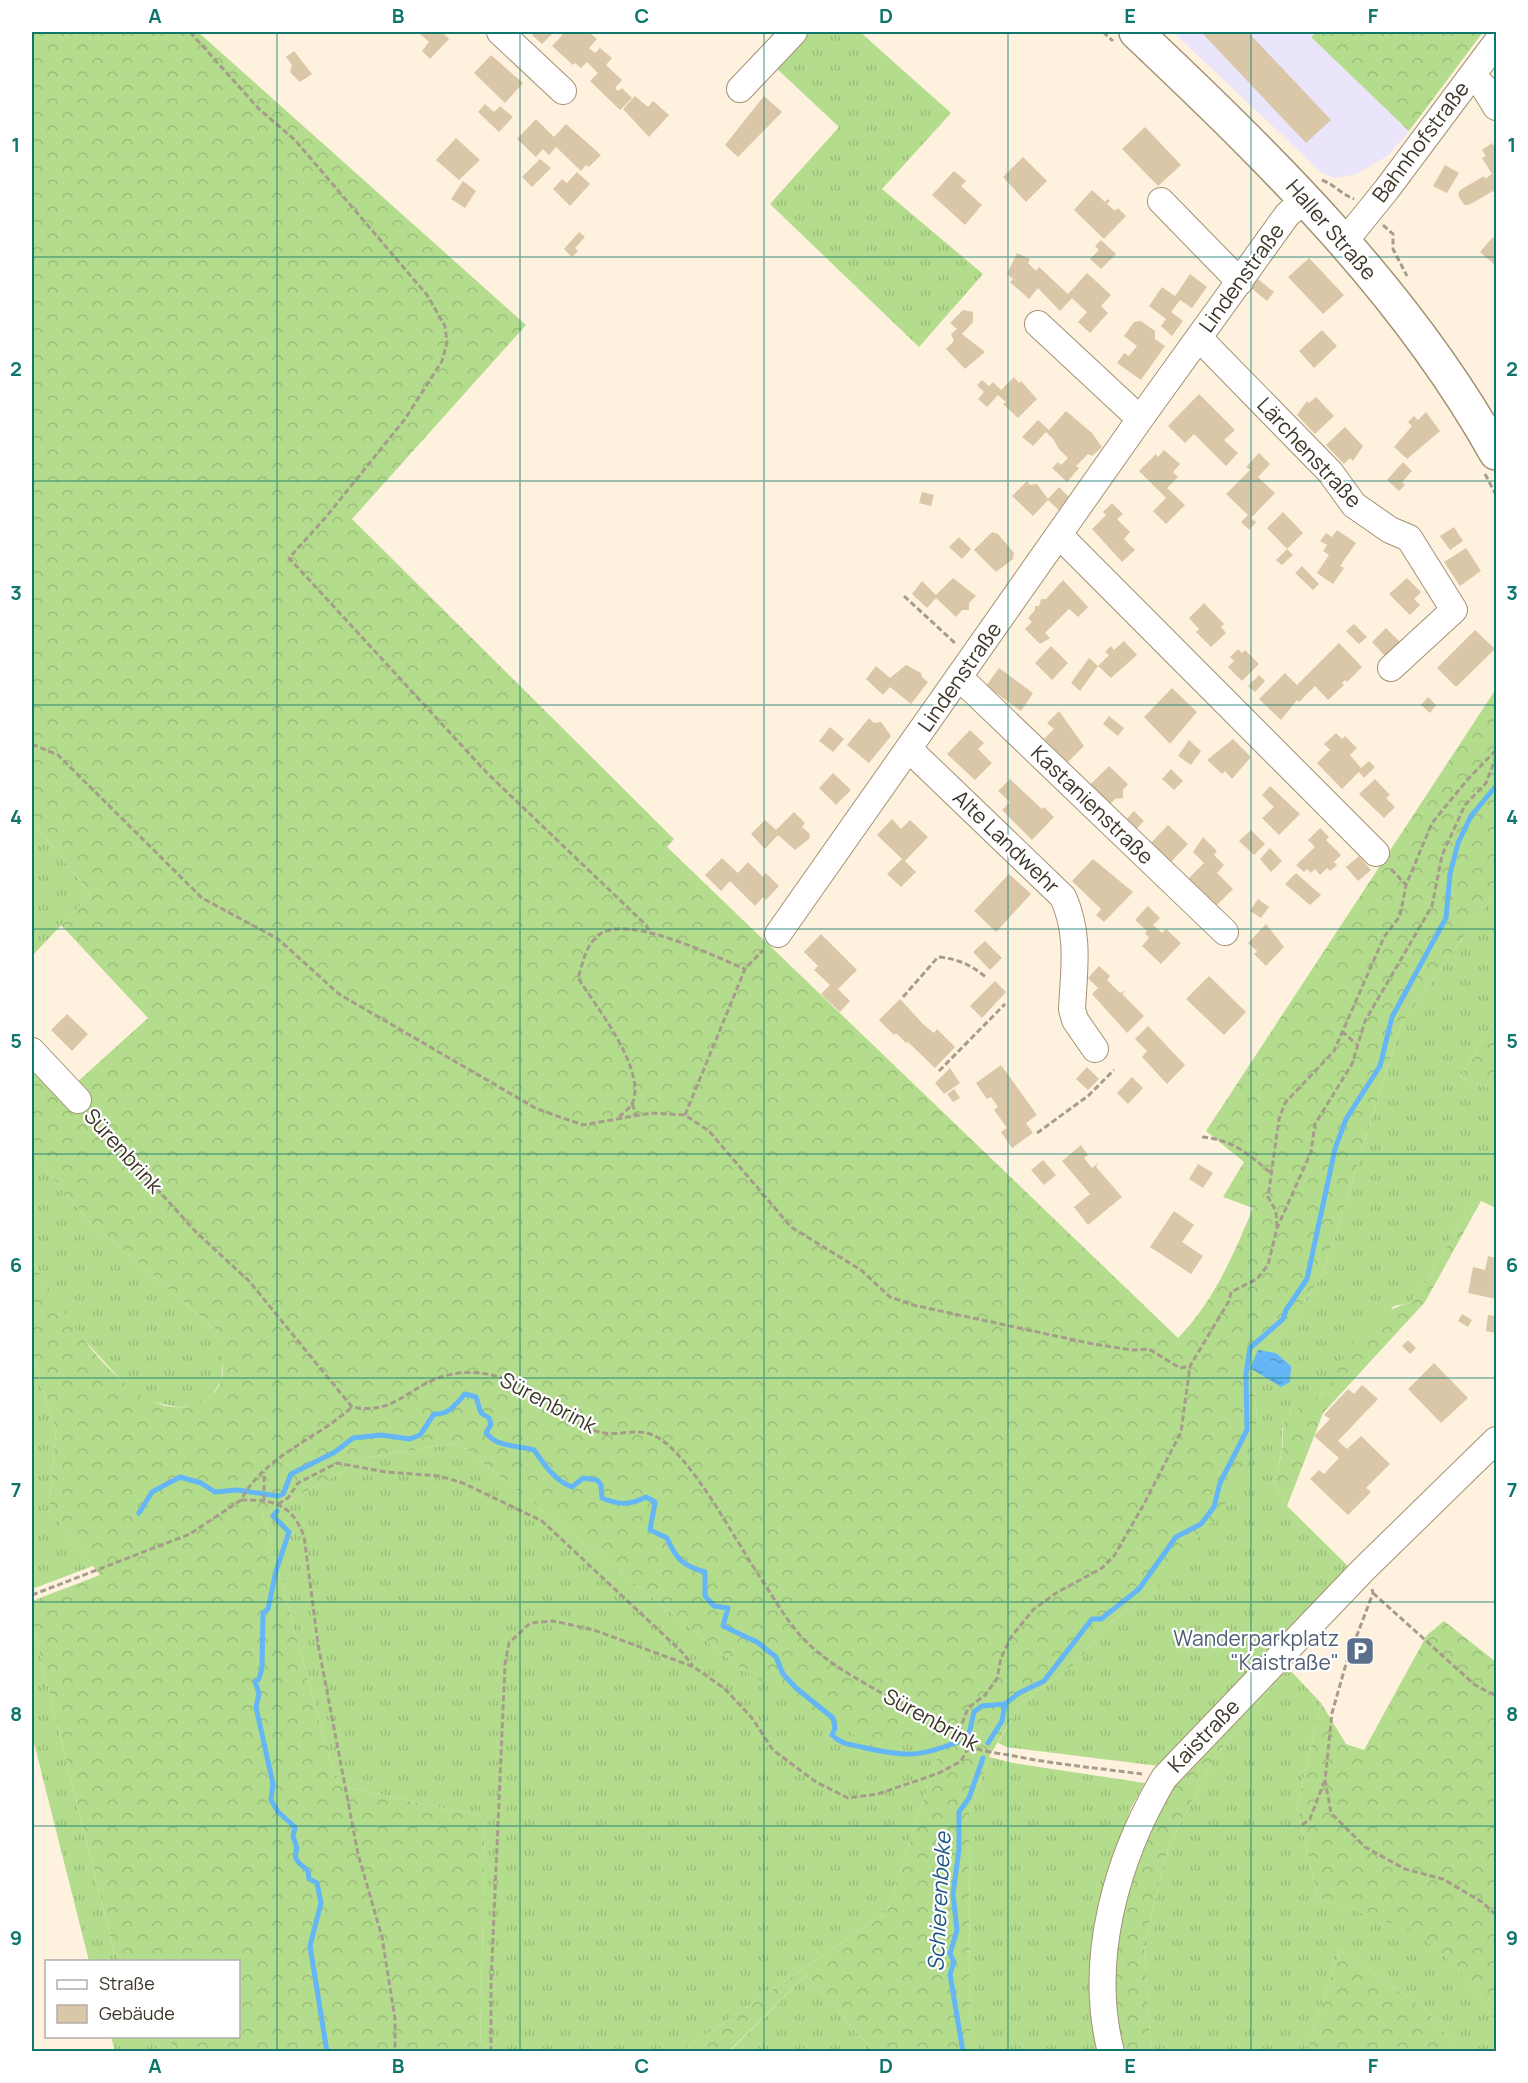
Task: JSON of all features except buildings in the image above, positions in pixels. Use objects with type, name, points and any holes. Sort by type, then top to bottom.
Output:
[{"type":"main road","name":"Haller Straße","points":[[1136,32],[1319,191],[1345,241],[1424,341],[1497,453]]},
{"type":"street","points":[[500,32],[563,91]]},
{"type":"street","points":[[740,89],[794,32]]},
{"type":"street","name":"Bahnhofstraße","points":[[1345,241],[1497,43]]},
{"type":"street","points":[[1471,77],[1483,86],[1497,107]]},
{"type":"street","name":"Lindenstraße","points":[[778,934],[1060,536],[1140,419],[1287,215],[1319,191]]},
{"type":"street","points":[[1161,201],[1240,282]]},
{"type":"street","points":[[1038,324],[1140,419]]},
{"type":"street","name":"Lärchenstraße","points":[[1199,338],[1330,472],[1354,505],[1390,530],[1409,538],[1454,610],[1391,668]]},
{"type":"street","points":[[1060,536],[1376,853]]},
{"type":"street","name":"Kastanienstraße","points":[[966,668],[1225,932]]},
{"type":"street","name":"Alte Landwehr","points":[[909,750],[1063,897],[1072,918],[1076,937],[1072,1009],[1074,1020],[1095,1049]]},
{"type":"street","name":"Sürenbrink","points":[[32,1051],[78,1100]]},
{"type":"street","name":"Kaistraße","points":[[1111,2052],[1106,2032],[1103,1968],[1108,1924],[1123,1860],[1142,1815],[1164,1778],[1363,1570],[1497,1440]]},
{"type":"path","points":[[190,32],[259,109],[295,140],[426,295],[445,326],[447,342],[442,361],[405,419],[326,517],[289,558],[488,773],[646,924],[650,932]]},
{"type":"path","points":[[1319,191],[1354,198]]},
{"type":"path","points":[[904,596],[966,668]]},
{"type":"path","points":[[32,744],[58,756],[202,898],[278,939],[339,994],[537,1109],[583,1125],[651,1113],[685,1115],[709,1131],[791,1227],[861,1270],[890,1297],[914,1305],[1093,1344],[1132,1350],[1149,1349],[1180,1368],[1190,1366]]},
{"type":"path","points":[[958,1732],[968,1708],[985,1695],[997,1679],[1001,1658],[1011,1637],[1033,1610],[1056,1593],[1102,1568],[1114,1556],[1181,1432],[1190,1366],[1229,1301],[1231,1292],[1257,1279],[1268,1265],[1276,1228],[1276,1211],[1268,1197],[1279,1119],[1285,1103],[1334,1051],[1384,937],[1400,916],[1406,885],[1432,823],[1468,779],[1497,750]]},
{"type":"path","points":[[1276,1228],[1311,1152],[1312,1130],[1352,1064],[1356,1044],[1365,1021],[1432,906],[1442,855],[1465,805],[1486,783],[1497,757]]},
{"type":"path","points":[[637,1116],[632,1104],[635,1086],[628,1061],[578,978],[587,948],[600,934],[610,929],[650,932],[745,969]]},
{"type":"path","points":[[685,1115],[745,969],[778,934]]},
{"type":"path","points":[[903,997],[938,957],[955,959],[972,965],[987,978]]},
{"type":"path","points":[[939,1071],[1005,1004]]},
{"type":"path","points":[[1342,1031],[1356,1044]]},
{"type":"path","points":[[1037,1134],[1088,1096],[1114,1070]]},
{"type":"path","name":"Sürenbrink","points":[[78,1100],[196,1232],[249,1281],[352,1407],[369,1410],[384,1408],[421,1384],[436,1378],[456,1374],[484,1373],[509,1379],[595,1431],[613,1434],[637,1430],[659,1438],[685,1462],[800,1636],[822,1655],[886,1695],[958,1732],[970,1745],[1021,1758],[1164,1778]]},
{"type":"path","points":[[618,1119],[632,1104]]},
{"type":"path","points":[[1202,1137],[1221,1138],[1243,1150],[1272,1174]]},
{"type":"path","points":[[32,1594],[190,1534],[241,1500],[284,1452],[338,1420],[352,1407]]},
{"type":"path","points":[[278,1504],[288,1498],[298,1483],[337,1463],[386,1472],[439,1476],[463,1483],[542,1521],[674,1644],[694,1667],[725,1689],[746,1710],[773,1750],[816,1782],[848,1798],[878,1794],[939,1773],[961,1761],[970,1745]]},
{"type":"path","points":[[264,1472],[264,1500]]},
{"type":"path","points":[[241,1500],[264,1500],[278,1504],[288,1510],[298,1522],[304,1536],[318,1644],[358,1854],[382,1937],[395,2019],[395,2052]]},
{"type":"path","points":[[1302,1825],[1310,1819],[1314,1811],[1324,1780],[1332,1713],[1346,1664],[1373,1593],[1475,1685],[1497,1696]]},
{"type":"path","points":[[491,2052],[491,1983],[497,1833],[508,1643],[530,1623],[553,1621],[594,1630],[694,1667]]},
{"type":"path","points":[[1324,1780],[1331,1813],[1365,1847],[1405,1869],[1443,1879],[1482,1902],[1497,1915]]},
{"type":"shaded area","points":[[1173,32],[1317,32],[1311,37],[1409,131],[1389,155],[1357,174],[1336,178],[1323,174]]},
{"type":"green space","points":[[32,32],[198,32],[526,325],[352,519],[674,839],[667,847],[1178,1338],[1202,1309],[1222,1277],[1253,1208],[1223,1197],[1244,1162],[1206,1131],[1496,689],[1496,891],[1401,1025],[1323,1274],[1253,1377],[1257,1419],[1252,1456],[1223,1508],[1156,1590],[1102,1629],[1079,1661],[1020,1704],[989,1757],[969,1814],[970,2038],[980,2051],[873,2051],[806,1975],[729,2051],[682,2051],[887,1912],[944,1737],[876,1747],[743,1670],[458,1443],[369,1457],[263,1515],[337,1785],[485,1817],[480,2051],[177,2051],[168,2038],[240,2038],[240,1960],[120,1960],[114,1951],[32,1623],[32,1601],[100,1575],[49,1509],[56,1431],[32,1353],[32,1261],[62,1309],[105,1364],[130,1387],[156,1403],[182,1407],[208,1398],[220,1384],[223,1358],[217,1331],[87,1219],[32,1153],[32,1036],[74,1085],[148,1018],[61,925],[91,894],[32,822]]},
{"type":"green space","points":[[806,32],[860,32],[951,113],[882,189],[983,274],[919,347],[770,204],[839,127],[775,67]]},
{"type":"green space","points":[[1317,32],[1483,32],[1409,131],[1311,37]]},
{"type":"green space","points":[[32,822],[91,894],[32,956]]},
{"type":"green space","points":[[1496,891],[1496,1018],[1460,1077],[1496,1090],[1496,1208],[1481,1201],[1469,1206],[1428,1280],[1410,1303],[1394,1306],[1326,1390],[1312,1403],[1291,1413],[1282,1429],[1282,1450],[1274,1483],[1287,1506],[1351,1569],[1159,1766],[1007,1747],[998,1743],[1020,1704],[1079,1661],[1102,1629],[1156,1590],[1257,1419],[1253,1377],[1323,1274],[1401,1025]]},
{"type":"green space","points":[[1496,1018],[1496,1090],[1460,1077]]},
{"type":"green space","points":[[32,1153],[87,1219],[217,1331],[224,1355],[221,1381],[212,1395],[196,1406],[177,1407],[153,1402],[131,1391],[68,1322],[32,1261]]},
{"type":"green space","points":[[1481,1201],[1425,1302],[1323,1413],[1287,1506],[1274,1483],[1282,1451],[1286,1420],[1294,1411],[1326,1390],[1344,1357],[1372,1323],[1399,1306],[1410,1303],[1428,1280],[1469,1206]]},
{"type":"green space","points":[[32,1353],[56,1431],[49,1509],[93,1566],[32,1589]]},
{"type":"green space","points":[[458,1443],[743,1670],[944,1737],[887,1912],[682,2051],[480,2051],[485,1817],[337,1785],[263,1515],[369,1457]]},
{"type":"green space","points":[[1444,1621],[1496,1662],[1496,2022],[1458,1968],[1414,1931],[1318,1898],[1297,1807],[1321,1703],[1346,1744],[1364,1750],[1427,1635]]},
{"type":"green space","points":[[32,1623],[114,1951],[120,1960],[89,1960],[32,1735]]},
{"type":"green space","points":[[1288,1668],[1321,1703],[1297,1807],[1318,1898],[1414,1930],[1458,1968],[1496,2022],[1496,2051],[1459,2051],[1426,2010],[1340,1950],[1307,2051],[1151,2051],[1144,1944],[1168,1848],[1216,1755]]},
{"type":"green space","points":[[1288,1668],[1216,1755],[1168,1848],[1144,1944],[1151,2051],[1121,2052],[1117,2032],[1114,1970],[1119,1928],[1133,1865],[1173,1784]]},
{"type":"green space","points":[[989,1757],[1013,1763],[1145,1783],[1131,1808],[1112,1862],[1100,2051],[980,2051],[970,2038],[969,1814]]},
{"type":"green space","points":[[1340,1950],[1426,2010],[1459,2051],[1307,2051]]},
{"type":"green space","points":[[806,1975],[873,2051],[729,2052]]},
{"type":"green space","points":[[111,2038],[168,2038],[177,2051],[115,2051]]},
{"type":"water","points":[[1258,1350],[1276,1353],[1291,1366],[1290,1382],[1281,1387],[1250,1368]]},
{"type":"waterway","points":[[969,1734],[974,1712],[982,1706],[1005,1704],[1019,1693],[1044,1681],[1092,1619],[1101,1619],[1139,1589],[1176,1537],[1201,1524],[1214,1507],[1220,1483],[1247,1430],[1246,1373],[1250,1348],[1283,1319],[1286,1310],[1307,1279],[1335,1149],[1346,1119],[1380,1066],[1392,1017],[1446,918],[1450,874],[1458,843],[1471,816],[1496,786]]},
{"type":"waterway","points":[[139,1513],[152,1492],[180,1477],[201,1483],[215,1492],[237,1490],[278,1496],[283,1494],[291,1474],[335,1452],[353,1438],[381,1435],[410,1439],[420,1435],[434,1414],[448,1411],[465,1394],[476,1397],[481,1413],[489,1418],[491,1424],[486,1433],[502,1444],[534,1450],[560,1481],[572,1487],[583,1478],[597,1480],[601,1485],[602,1498],[624,1504],[646,1497],[655,1502],[650,1530],[667,1538],[681,1561],[705,1572],[705,1596],[714,1606],[728,1608],[723,1626],[757,1642],[776,1657],[783,1674],[796,1688],[833,1718],[835,1728],[832,1735],[836,1739],[848,1744],[903,1754],[933,1751],[958,1742]]},
{"type":"waterway","points":[[277,1511],[273,1516],[289,1532],[276,1571],[268,1609],[263,1613],[262,1668],[259,1679],[255,1681],[259,1694],[256,1707],[273,1784],[271,1800],[278,1812],[295,1827],[293,1836],[297,1848],[296,1859],[308,1871],[309,1879],[317,1883],[321,1903],[310,1946],[327,2052]]},
{"type":"waterway","name":"Schierenbeke","points":[[988,1743],[1002,1721],[1005,1704]]},
{"type":"waterway","name":"Schierenbeke","points":[[963,2052],[950,1974],[954,1962],[950,1954],[957,1930],[953,1894],[959,1849],[959,1812],[969,1798],[983,1758]]},
{"type":"place","name":"Wanderparkplatz \"Kaistraße\"","points":[[1360,1651]]}]
